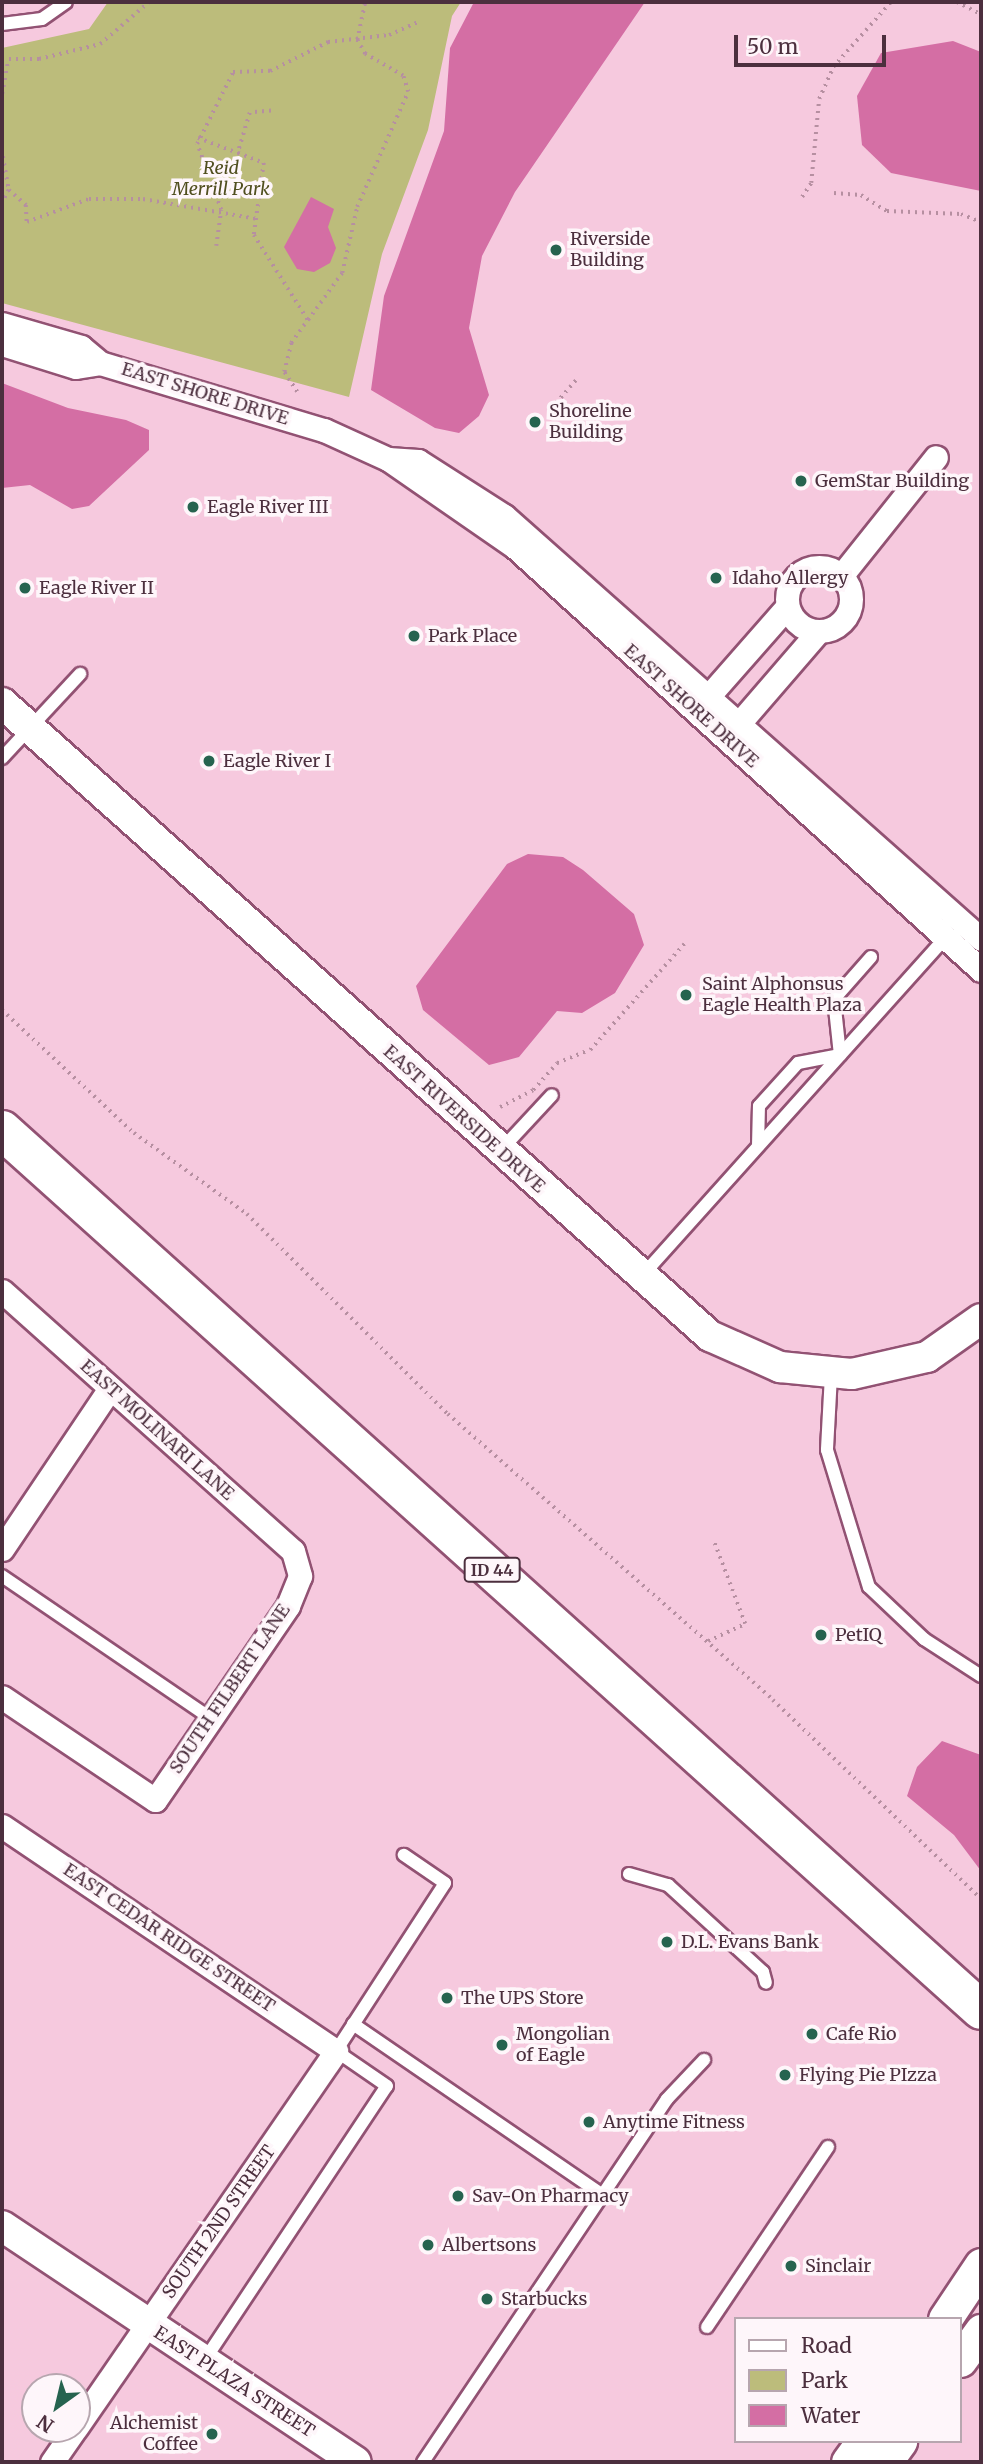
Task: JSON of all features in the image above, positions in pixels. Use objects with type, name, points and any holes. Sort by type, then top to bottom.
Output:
[{"type":"highway","name":"ID 44","points":[[2,1130],[981,2010]]},
{"type":"main road","points":[[946,2317],[981,2264]]},
{"type":"main road","points":[[962,2357],[981,2331]]},
{"type":"main road","points":[[848,2462],[887,2450]]},
{"type":"street","name":"EAST SHORE DRIVE","points":[[2,324],[80,347],[100,363],[324,430],[388,459],[418,461],[477,496],[953,928],[981,970]]},
{"type":"street","name":"EAST SHORE DRIVE","points":[[2,344],[76,366],[100,363]]},
{"type":"street","points":[[841,576],[936,457]]},
{"type":"street","points":[[702,703],[787,607],[789,587],[802,572],[821,567],[841,576],[850,591],[849,611],[837,626],[818,632],[732,730]]},
{"type":"street","points":[[787,607],[799,624],[818,632]]},
{"type":"street","name":"EAST RIVERSIDE DRIVE","points":[[2,703],[640,1277],[710,1336],[742,1354],[831,1375],[927,1357],[978,1326]]},
{"type":"street","name":"EAST SHORE DRIVE","points":[[953,928],[981,939]]},
{"type":"street","name":"EAST MOLINARI LANE","points":[[2,1291],[293,1551],[300,1576]]},
{"type":"street","points":[[2,1549],[110,1388]]},
{"type":"street","name":"SOUTH FILBERT LANE","points":[[2,1698],[155,1800],[288,1606],[300,1576]]},
{"type":"street","name":"EAST CEDAR RIDGE STREET","points":[[2,1826],[335,2051]]},
{"type":"street","name":"SOUTH 2ND STREET","points":[[91,2406],[335,2051]]},
{"type":"street","name":"EAST PLAZA STREET","points":[[2,2225],[147,2325],[356,2462]]},
{"type":"street","name":"SOUTH 2ND STREET","points":[[52,2462],[65,2443]]},
{"type":"lane","points":[[2,24],[42,19],[66,2]]},
{"type":"lane","points":[[2,758],[80,674]]},
{"type":"lane","points":[[640,1277],[953,928]]},
{"type":"lane","points":[[840,1055],[834,999],[871,957]]},
{"type":"lane","points":[[758,1146],[759,1106],[790,1071],[798,1063],[840,1055]]},
{"type":"lane","points":[[500,1151],[552,1094]]},
{"type":"lane","points":[[831,1375],[827,1450],[869,1587],[924,1639],[981,1676]]},
{"type":"lane","points":[[2,1576],[210,1718]]},
{"type":"lane","points":[[204,2362],[387,2086],[335,2051],[445,1883],[404,1855]]},
{"type":"lane","points":[[629,1874],[668,1885],[763,1972],[766,1983]]},
{"type":"lane","points":[[353,2024],[603,2195]]},
{"type":"lane","points":[[423,2462],[667,2099],[704,2060]]},
{"type":"lane","points":[[707,2327],[828,2147]]},
{"type":"path","points":[[2,59],[100,44],[149,2]]},
{"type":"path","points":[[297,392],[285,372],[291,343],[342,273],[357,207],[408,92],[404,76],[365,54],[357,40],[365,2]]},
{"type":"path","points":[[802,198],[811,183],[820,99],[833,67],[891,2]]},
{"type":"path","points":[[957,2],[981,14]]},
{"type":"path","points":[[216,246],[221,210],[199,159],[198,138],[233,72],[270,71],[317,47],[357,40],[420,20]]},
{"type":"path","points":[[2,94],[8,60]]},
{"type":"path","points":[[238,153],[250,113],[271,111]]},
{"type":"path","points":[[198,138],[264,163],[254,235],[307,320]]},
{"type":"path","points":[[2,150],[9,190],[2,203]]},
{"type":"path","points":[[9,190],[26,205],[27,222],[89,199],[143,199],[221,210],[258,219]]},
{"type":"path","points":[[834,193],[861,195],[887,211],[961,214],[981,222]]},
{"type":"path","points":[[556,403],[576,380]]},
{"type":"path","points":[[500,1107],[533,1090],[557,1063],[590,1050],[684,944]]},
{"type":"path","points":[[2,1010],[134,1133],[247,1214],[448,1414],[708,1642],[981,1899]]},
{"type":"path","points":[[708,1642],[716,1632],[745,1624],[714,1542]]},
{"type":"green space","name":"Reid Merrill Park","points":[[108,2],[461,2],[452,16],[428,130],[382,254],[349,397],[2,303],[2,48],[89,29]]},
{"type":"water","points":[[474,2],[645,2],[515,192],[482,256],[469,328],[489,395],[479,416],[459,433],[435,428],[371,390],[384,296],[444,131],[450,48]]},
{"type":"water","points":[[953,41],[981,52],[981,191],[891,173],[862,145],[857,96],[881,53]]},
{"type":"water","points":[[311,197],[334,209],[328,227],[336,248],[330,263],[314,272],[297,269],[284,247]]},
{"type":"water","points":[[2,383],[68,408],[126,420],[149,430],[149,450],[89,506],[72,509],[30,485],[2,488]]},
{"type":"water","points":[[528,854],[563,857],[583,870],[634,914],[644,945],[615,993],[582,1013],[557,1011],[519,1057],[489,1065],[423,1010],[416,986],[507,864]]},
{"type":"water","points":[[942,1741],[981,1755],[981,1871],[954,1835],[907,1796],[917,1767]]},
{"type":"place","name":"Riverside Building","points":[[556,250]]},
{"type":"place","name":"Shoreline Building","points":[[535,422]]},
{"type":"place","name":"GemStar Building","points":[[801,481]]},
{"type":"place","name":"Eagle River III","points":[[193,507]]},
{"type":"place","name":"Idaho Allergy","points":[[716,578]]},
{"type":"place","name":"Eagle River II","points":[[25,588]]},
{"type":"place","name":"Park Place","points":[[414,636]]},
{"type":"place","name":"Eagle River I","points":[[209,761]]},
{"type":"place","name":"Saint Alphonsus Eagle Health Plaza","points":[[686,995]]},
{"type":"place","name":"PetIQ","points":[[821,1635]]},
{"type":"place","name":"D.L. Evans Bank","points":[[667,1942]]},
{"type":"place","name":"The UPS Store","points":[[447,1998]]},
{"type":"place","name":"Cafe Rio","points":[[812,2034]]},
{"type":"place","name":"Mongolian of Eagle","points":[[502,2045]]},
{"type":"place","name":"Flying Pie PIzza","points":[[785,2075]]},
{"type":"place","name":"Anytime Fitness","points":[[589,2122]]},
{"type":"place","name":"Sav-On Pharmacy","points":[[458,2196]]},
{"type":"place","name":"Albertsons","points":[[428,2245]]},
{"type":"place","name":"Sinclair","points":[[791,2266]]},
{"type":"place","name":"Starbucks","points":[[487,2299]]},
{"type":"place","name":"Alchemist Coffee","points":[[212,2434]]}]
